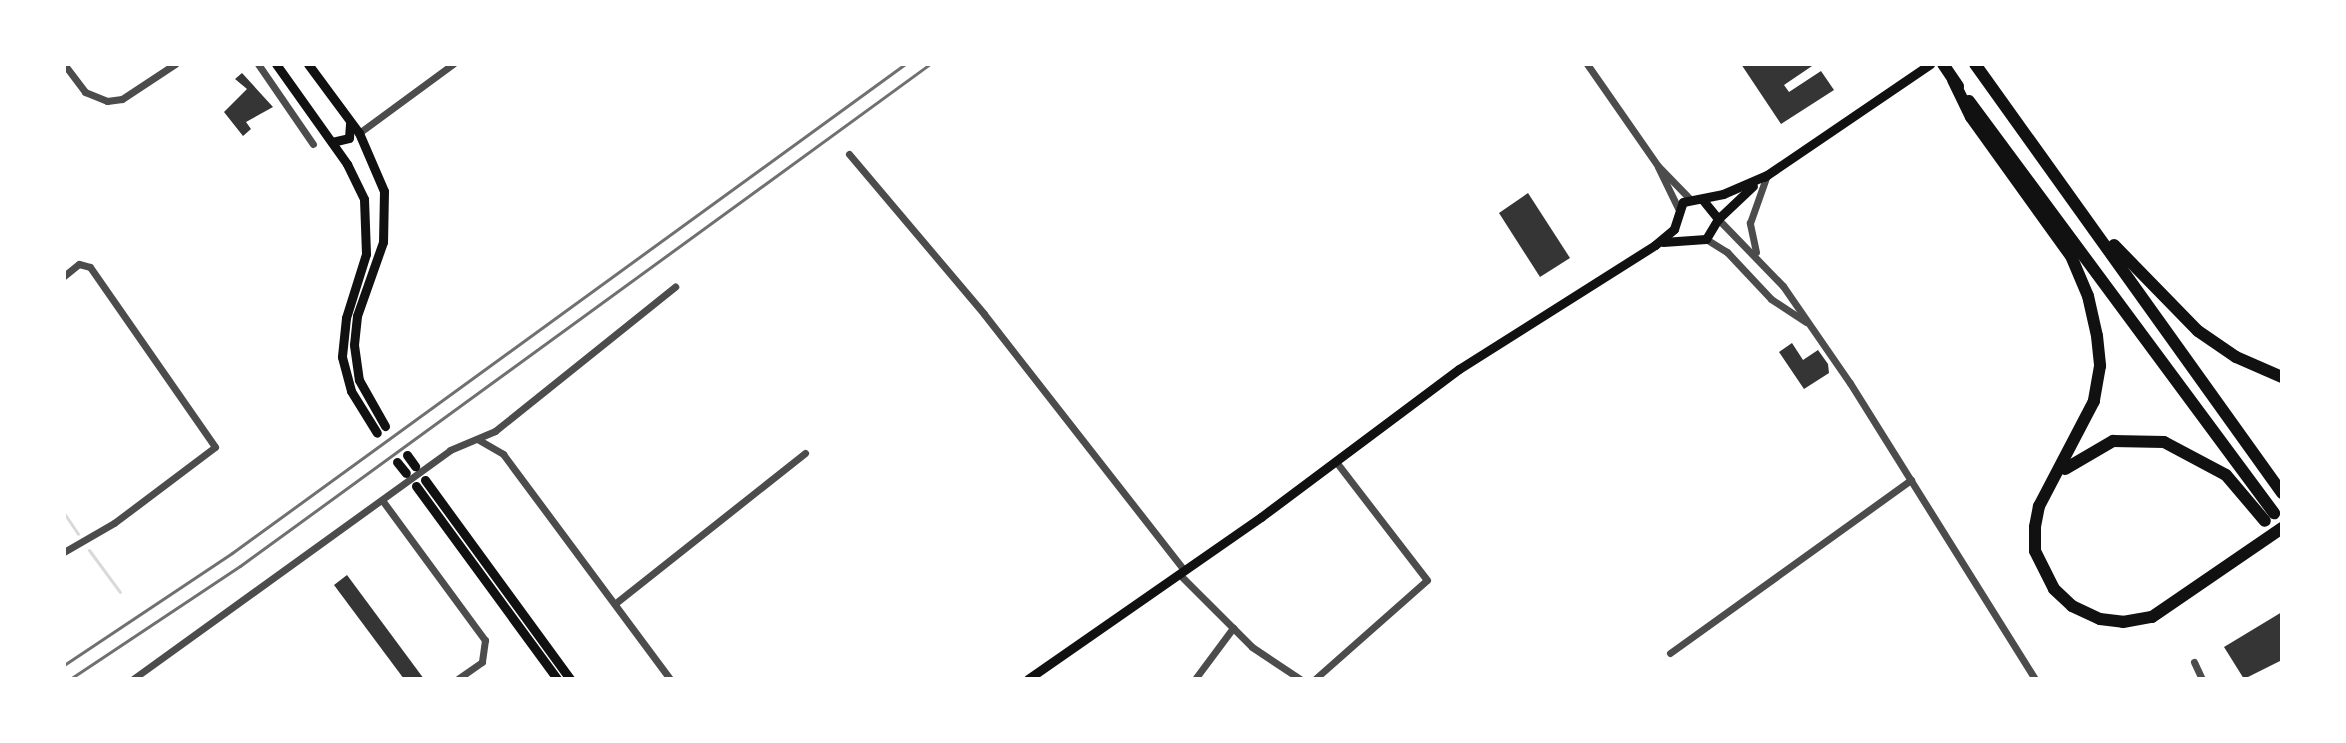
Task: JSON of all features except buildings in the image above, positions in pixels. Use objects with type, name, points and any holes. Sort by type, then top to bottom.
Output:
[{"type":"highway","points":[[1975,64],[2094,226],[2282,493]]},
{"type":"highway","points":[[1948,72],[1971,117],[2071,256],[2088,296],[2100,366],[2094,401],[2039,506],[2035,551],[2054,589],[2072,606],[2100,619],[2123,622],[2152,617],[2282,528]]},
{"type":"highway","points":[[1948,72],[2090,258],[2269,517],[2226,475],[2164,442],[2113,441],[2089,450],[2053,480]]},
{"type":"highway","points":[[2094,226],[2180,317],[2236,357],[2282,377]]},
{"type":"main road","points":[[276,64],[353,174],[368,222],[364,265],[346,318],[342,357],[351,391],[381,430],[363,389],[355,355],[357,316],[378,259],[386,215],[380,174],[359,133],[308,64]]},
{"type":"main road","points":[[1028,679],[1336,462],[1469,362],[1655,245],[1677,237],[1706,239],[1718,219],[1767,175],[1930,64]]},
{"type":"main road","points":[[332,142],[349,138],[350,122]]},
{"type":"main road","points":[[1655,245],[1675,224],[1678,208],[1690,199],[1702,199],[1767,175]]},
{"type":"main road","points":[[1702,199],[1718,219]]},
{"type":"main road","points":[[1675,224],[1687,240]]},
{"type":"main road","points":[[407,455],[415,466]]},
{"type":"main road","points":[[397,462],[406,473]]},
{"type":"main road","points":[[425,480],[570,679]]},
{"type":"main road","points":[[416,486],[557,679]]},
{"type":"street","points":[[64,64],[85,92],[107,101],[122,99],[175,64]]},
{"type":"street","points":[[258,64],[313,144]]},
{"type":"street","points":[[359,133],[453,64]]},
{"type":"street","points":[[1587,64],[1658,166],[1690,199]]},
{"type":"street","points":[[849,154],[984,314],[1182,572],[1233,628],[1274,666],[1300,679]]},
{"type":"street","points":[[1658,166],[1678,208]]},
{"type":"street","points":[[1760,261],[1750,223],[1767,175]]},
{"type":"street","points":[[1718,219],[1760,261],[1808,323],[1911,480],[2035,679]]},
{"type":"street","points":[[1706,239],[1727,252],[1771,299],[1808,323]]},
{"type":"street","points":[[64,276],[79,264],[90,267],[215,443],[210,453],[96,535],[68,550]]},
{"type":"street","points":[[133,679],[434,461],[458,446],[479,440],[675,287]]},
{"type":"street","points":[[479,440],[503,454],[617,602],[670,679]]},
{"type":"street","points":[[617,602],[805,453]]},
{"type":"street","points":[[1315,679],[1427,580],[1336,462]]},
{"type":"street","points":[[1670,653],[1911,480]]},
{"type":"street","points":[[382,500],[485,640],[482,662],[458,679]]},
{"type":"street","points":[[1195,679],[1233,628]]},
{"type":"street","points":[[2194,662],[2202,679]]},
{"type":"waterway","points":[[64,513],[78,534]]},
{"type":"waterway","points":[[89,550],[120,592]]},
{"type":"railway","points":[[64,665],[232,553],[905,64]]},
{"type":"railway","points":[[70,679],[240,566],[930,64]]}]
